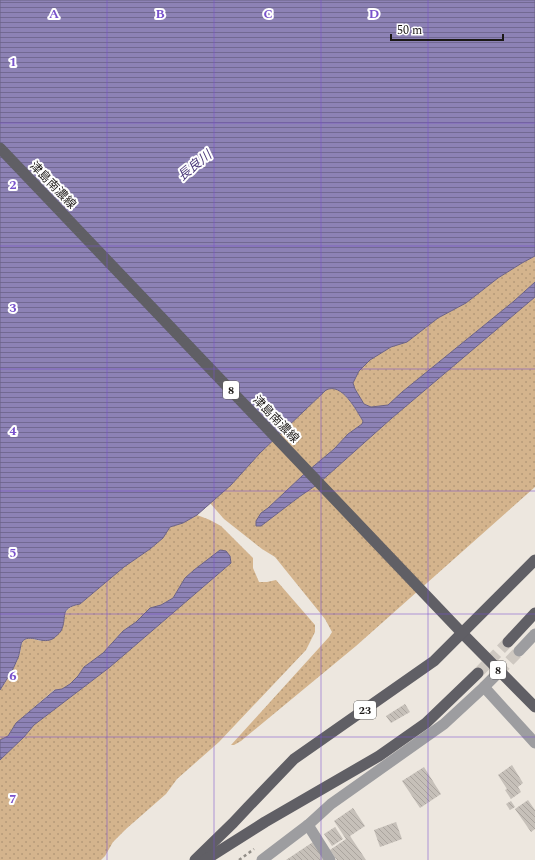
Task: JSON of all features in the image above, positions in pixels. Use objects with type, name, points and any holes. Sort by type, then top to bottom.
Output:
[{"type":"main road","name":"津島南濃線","points":[[0,148],[462,633],[535,707]]},
{"type":"main road","name":"23","points":[[195,860],[233,823],[294,759],[434,661],[535,560]]},
{"type":"main road","points":[[508,642],[535,613]]},
{"type":"main road","points":[[205,860],[266,822],[379,756],[426,723],[478,673]]},
{"type":"street","points":[[519,650],[534,636]]},
{"type":"street","points":[[262,860],[308,825],[332,804],[444,724],[498,673]]},
{"type":"street","points":[[484,687],[535,743]]},
{"type":"street","points":[[308,825],[330,860]]},
{"type":"shaded area","points":[[535,256],[535,282],[514,301],[388,405],[371,407],[364,404],[353,383],[359,371],[370,360],[391,347],[407,342],[438,318],[466,303],[498,278]]},
{"type":"shaded area","points":[[535,297],[535,487],[356,646],[241,741],[231,745],[332,632],[325,619],[275,557],[262,549],[224,519],[210,503],[231,485],[260,453],[326,390],[338,390],[348,399],[363,421],[362,424],[348,434],[334,449],[261,513],[256,526],[261,526],[318,484],[392,418]]},
{"type":"shaded area","points":[[197,515],[221,526],[253,558],[253,568],[259,582],[276,580],[315,625],[315,632],[306,650],[219,742],[177,779],[166,794],[113,842],[101,860],[0,860],[0,760],[34,725],[110,667],[231,563],[230,556],[220,550],[194,570],[185,578],[173,598],[161,605],[150,608],[136,622],[123,631],[103,653],[84,667],[70,684],[62,689],[54,690],[16,723],[8,736],[0,740],[0,690],[17,661],[23,641],[27,638],[41,641],[61,630],[64,616],[71,607],[80,604],[124,567],[150,549],[163,538],[170,527],[183,523]]},
{"type":"water","name":"長良川","points":[[0,0],[535,0],[535,256],[498,278],[466,303],[438,318],[407,342],[391,347],[370,360],[359,371],[353,383],[355,389],[364,404],[371,407],[388,405],[535,282],[535,297],[392,418],[318,484],[261,526],[256,526],[256,521],[261,513],[334,449],[348,434],[362,424],[363,421],[357,410],[343,393],[338,390],[326,390],[260,453],[231,485],[197,515],[183,523],[170,527],[163,538],[150,549],[124,567],[80,604],[69,608],[66,611],[61,631],[54,638],[45,641],[32,638],[25,639],[22,642],[19,656],[14,668],[0,690]]},
{"type":"water","points":[[220,550],[226,551],[230,556],[231,563],[110,667],[34,725],[0,760],[0,740],[8,736],[16,723],[55,690],[62,689],[70,684],[84,667],[103,653],[123,631],[136,622],[150,608],[161,605],[173,598],[185,578]]},
{"type":"building","points":[[405,704],[410,712],[391,723],[386,716]]},
{"type":"building","points":[[512,765],[523,783],[518,787],[521,792],[511,799],[505,790],[507,789],[498,775]]},
{"type":"building","points":[[424,767],[441,794],[420,808],[402,781]]},
{"type":"building","points":[[528,800],[535,810],[535,829],[531,832],[515,809]]},
{"type":"building","points":[[511,801],[515,807],[510,810],[506,804]]},
{"type":"building","points":[[353,808],[365,826],[350,836],[366,860],[337,860],[330,850],[346,839],[334,821]]},
{"type":"building","points":[[396,822],[402,839],[380,847],[374,830]]},
{"type":"building","points":[[335,827],[343,839],[332,846],[324,834]]},
{"type":"building","points":[[313,842],[326,860],[286,860]]},
{"type":"tunnel","points":[[478,673],[508,642]]},
{"type":"tunnel","points":[[498,673],[519,651]]}]
